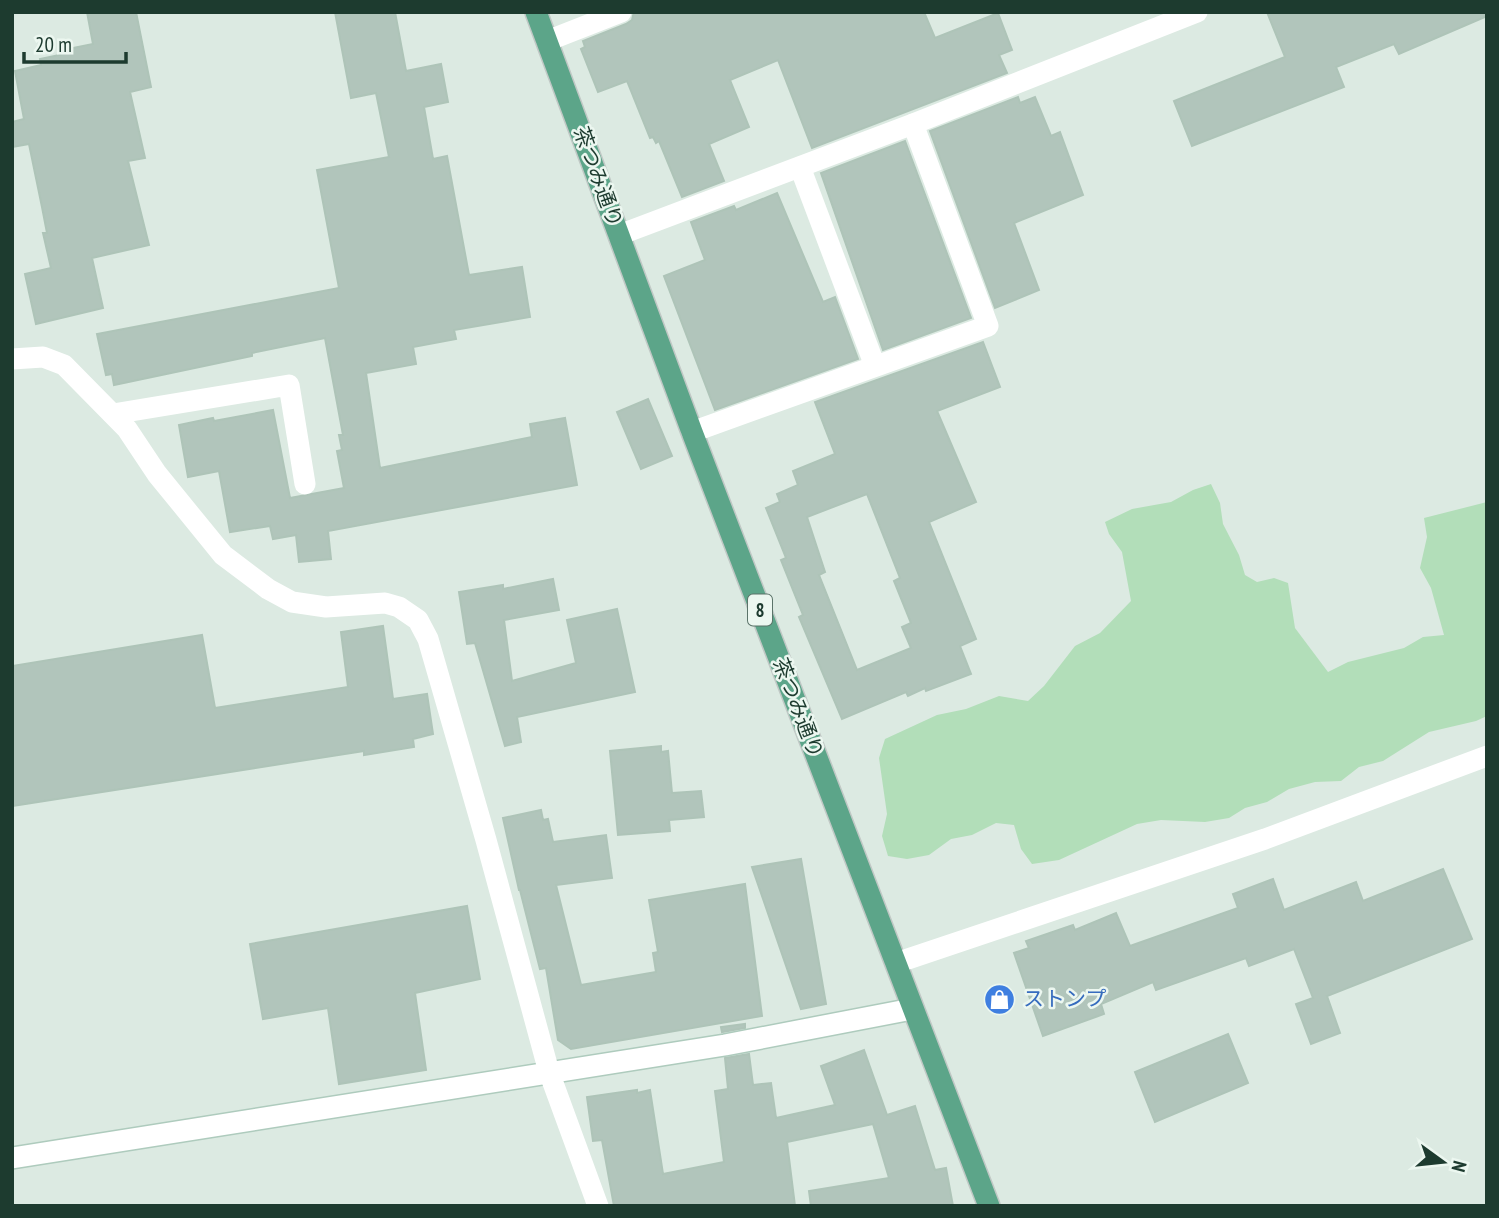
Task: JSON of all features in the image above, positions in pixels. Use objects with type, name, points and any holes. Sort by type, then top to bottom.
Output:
[{"type":"main road","name":"茶つみ通り","points":[[536,12],[692,432],[989,1206]]},
{"type":"street","points":[[547,41],[621,12]]},
{"type":"street","points":[[619,235],[914,124],[1197,12]]},
{"type":"street","points":[[692,432],[988,326],[914,124]]},
{"type":"street","points":[[800,167],[875,366]]},
{"type":"street","points":[[12,359],[43,357],[64,365],[127,429],[164,483],[223,555],[268,589],[292,601],[326,607],[384,603],[399,607],[418,620],[428,639],[549,1072],[598,1206]]},
{"type":"street","points":[[113,414],[289,384],[305,484]]},
{"type":"street","points":[[896,963],[1265,839],[1487,756]]},
{"type":"street","points":[[12,1158],[725,1045],[912,1009]]},
{"type":"green space","points":[[1211,484],[1220,503],[1223,524],[1239,555],[1245,575],[1257,582],[1274,578],[1288,583],[1295,628],[1328,672],[1348,662],[1404,648],[1423,637],[1444,635],[1431,588],[1420,568],[1427,537],[1424,518],[1487,502],[1487,716],[1429,732],[1383,761],[1359,767],[1341,781],[1315,782],[1289,789],[1267,802],[1245,808],[1229,818],[1205,822],[1161,820],[1137,824],[1059,860],[1032,864],[1021,849],[1014,825],[996,823],[972,835],[951,839],[929,855],[907,859],[888,856],[882,836],[887,814],[879,758],[885,739],[937,715],[966,709],[999,696],[1028,701],[1044,686],[1075,646],[1100,633],[1131,601],[1122,552],[1109,534],[1105,522],[1132,509],[1171,502]]},
{"type":"building","points":[[87,12],[136,12],[151,87],[130,92],[145,158],[128,161],[149,245],[92,258],[103,308],[36,324],[25,274],[51,268],[43,233],[47,233],[29,144],[12,147],[12,122],[24,119],[15,71],[41,65],[40,59],[64,54],[63,50],[93,44]]},
{"type":"building","points":[[335,12],[395,12],[406,71],[441,64],[448,102],[424,107],[433,159],[447,156],[469,275],[522,267],[530,317],[454,330],[456,339],[413,347],[416,364],[366,373],[380,468],[532,437],[530,424],[565,418],[577,485],[328,531],[331,559],[299,562],[296,535],[273,539],[270,526],[230,532],[219,471],[188,477],[179,425],[273,410],[290,498],[344,488],[337,451],[342,450],[339,435],[343,435],[325,338],[114,385],[112,374],[106,375],[97,334],[339,288],[317,170],[389,157],[376,93],[351,98]]},
{"type":"building","points":[[634,12],[924,12],[935,38],[998,13],[1012,50],[999,55],[1007,73],[812,148],[778,60],[730,80],[749,127],[709,144],[724,181],[682,197],[659,141],[656,143],[653,137],[650,138],[627,81],[598,92],[581,49],[585,47],[583,41],[632,20]]},
{"type":"building","points":[[1267,12],[1487,12],[1487,16],[1399,54],[1394,44],[1336,67],[1344,87],[1192,146],[1174,101],[1285,57]]},
{"type":"building","points":[[1018,97],[1020,103],[1035,97],[1051,136],[1060,132],[1083,195],[1014,223],[1039,290],[995,308],[930,131]]},
{"type":"building","points":[[905,141],[971,318],[883,350],[821,173]]},
{"type":"building","points":[[777,193],[823,302],[835,297],[858,359],[715,410],[664,276],[705,260],[691,222],[734,206],[736,210]]},
{"type":"building","points":[[983,342],[1000,387],[937,411],[976,502],[929,522],[976,639],[960,646],[971,674],[908,696],[906,692],[842,719],[799,617],[803,615],[781,560],[786,558],[766,508],[780,502],[777,494],[798,485],[793,471],[835,454],[815,402]],"holes":[[[867,494],[900,578],[894,581],[911,623],[902,627],[911,648],[857,670],[819,575],[825,572],[807,517]]]},
{"type":"building","points":[[648,399],[672,456],[641,469],[617,412]]},
{"type":"building","points":[[553,579],[559,610],[504,620],[512,681],[576,663],[567,620],[617,609],[635,692],[517,717],[521,742],[505,746],[475,643],[467,644],[459,592],[503,585],[503,589]]},
{"type":"building","points":[[383,626],[393,699],[427,694],[433,734],[413,739],[414,747],[364,755],[364,751],[12,806],[12,666],[202,635],[215,708],[348,687],[341,632]]},
{"type":"building","points":[[661,746],[661,752],[668,751],[672,793],[701,791],[704,817],[669,820],[670,831],[618,835],[610,751]]},
{"type":"building","points":[[541,810],[543,820],[548,819],[553,842],[606,835],[612,878],[556,885],[581,985],[656,972],[653,953],[658,952],[649,900],[745,884],[762,1016],[571,1049],[558,1040],[546,968],[540,969],[503,818]]},
{"type":"building","points":[[801,859],[826,1004],[801,1009],[752,867]]},
{"type":"building","points":[[1443,869],[1472,939],[1327,996],[1340,1033],[1311,1044],[1296,1004],[1313,998],[1294,949],[1249,966],[1246,958],[1156,990],[1153,982],[1101,1004],[1104,1014],[1043,1036],[1014,953],[1029,948],[1026,941],[1073,925],[1075,930],[1116,913],[1130,946],[1238,908],[1233,894],[1273,879],[1284,910],[1356,882],[1363,901]]},
{"type":"building","points":[[467,906],[480,979],[415,993],[426,1070],[339,1084],[328,1008],[263,1019],[250,944]]},
{"type":"building","points":[[745,1024],[745,1028],[722,1032],[721,1027]]},
{"type":"building","points":[[1228,1034],[1248,1083],[1155,1122],[1135,1072]]},
{"type":"building","points":[[864,1050],[887,1115],[915,1106],[935,1170],[946,1168],[953,1206],[811,1206],[809,1191],[889,1178],[873,1124],[787,1142],[795,1206],[614,1206],[602,1140],[593,1141],[587,1097],[650,1090],[663,1174],[724,1162],[715,1091],[728,1089],[725,1058],[749,1054],[753,1085],[771,1083],[776,1118],[835,1105],[821,1066]]},
{"type":"place","name":"ストンプ","points":[[1000,999]]}]
